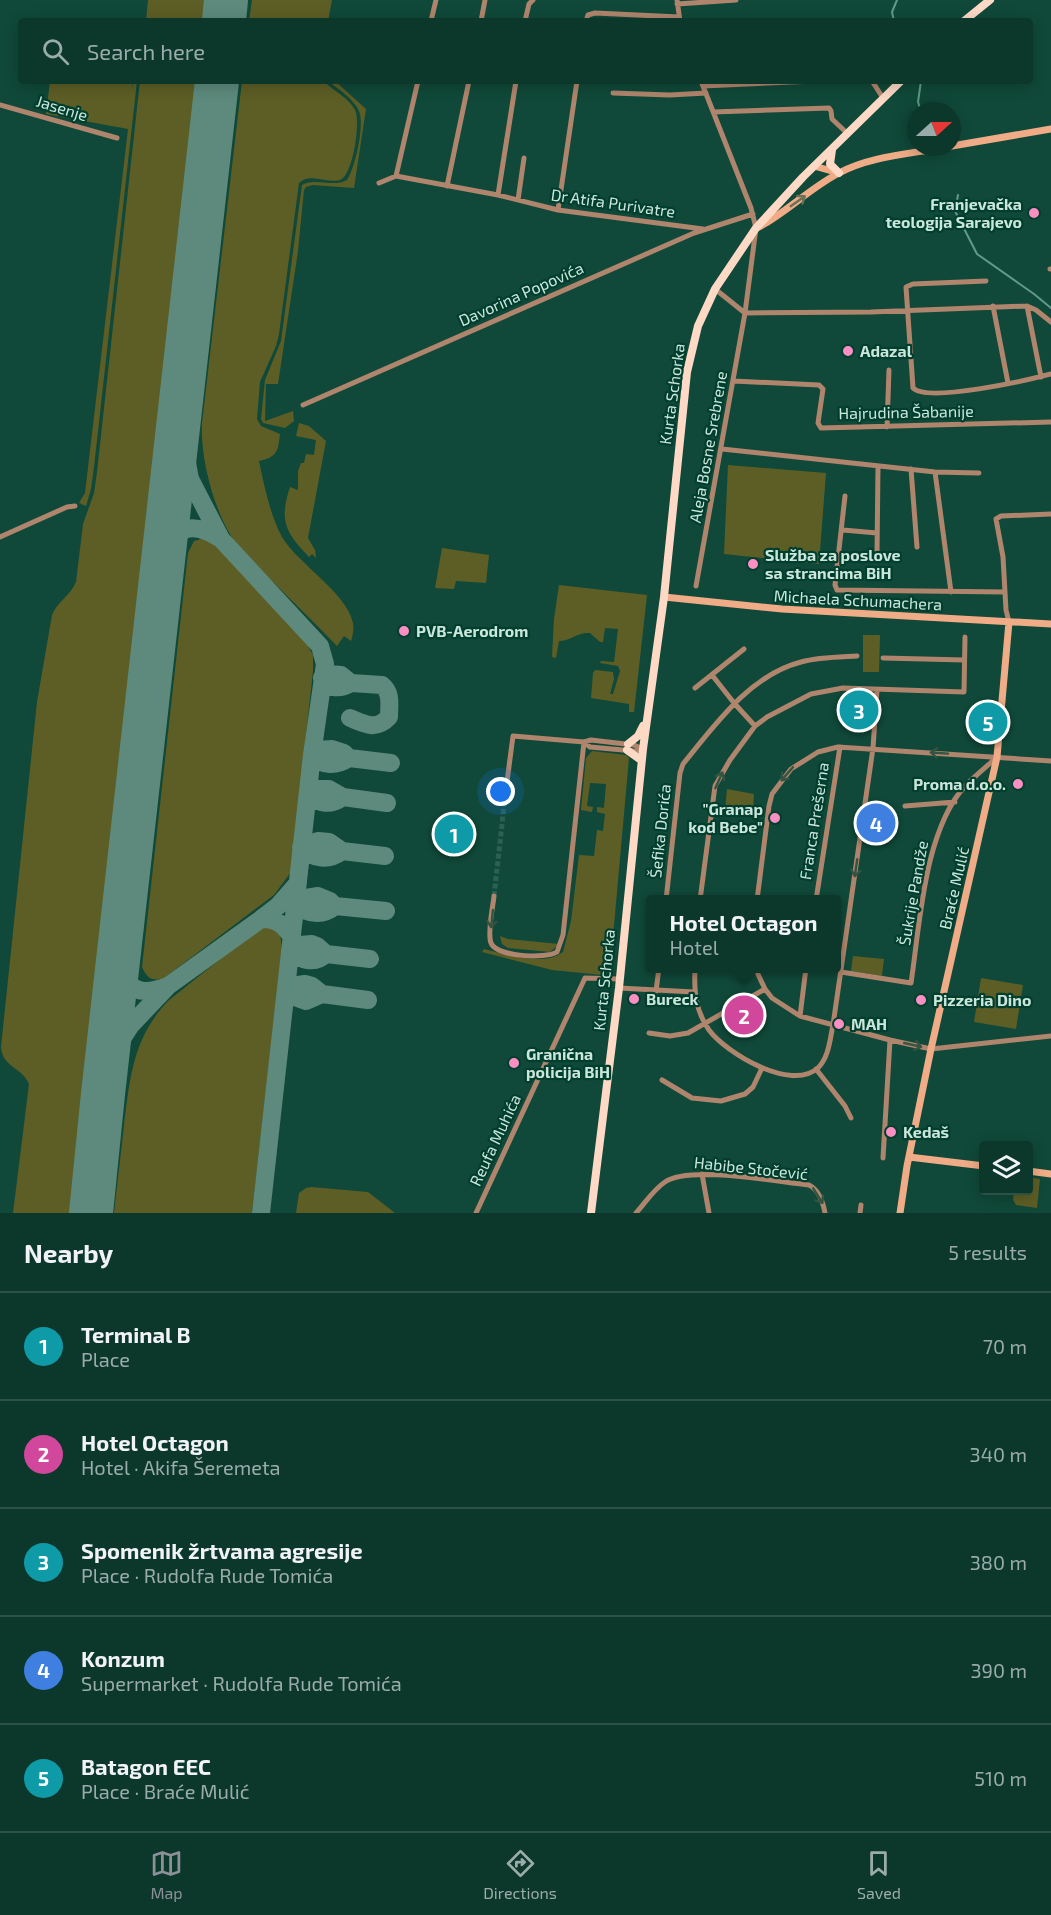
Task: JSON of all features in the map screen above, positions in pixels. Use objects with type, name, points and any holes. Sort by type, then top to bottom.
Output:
[{"type":"main road","points":[[968,18],[990,0]]},
{"type":"main road","name":"Kurta Schorka","points":[[591,1213],[619,984],[642,749],[664,597],[687,372],[698,326],[715,289],[756,228],[814,166],[898,84]]},
{"type":"main road","points":[[832,150],[830,164],[839,173]]},
{"type":"main road","points":[[642,760],[628,747],[638,736],[646,720]]},
{"type":"street","points":[[432,18],[436,0]]},
{"type":"street","points":[[482,18],[485,0]]},
{"type":"street","points":[[526,18],[529,4],[533,0]]},
{"type":"street","points":[[680,18],[677,2],[736,0]]},
{"type":"street","points":[[587,18],[588,15],[595,13],[666,18]]},
{"type":"street","points":[[379,183],[396,176],[417,84]]},
{"type":"street","points":[[447,186],[468,84]]},
{"type":"street","points":[[498,195],[516,84]]},
{"type":"street","points":[[558,210],[577,84]]},
{"type":"street","name":"Aleja Bosne Srebrene","points":[[696,586],[745,312],[756,228],[753,214],[702,84]]},
{"type":"street","points":[[874,84],[883,99]]},
{"type":"street","points":[[613,93],[670,95],[706,93]]},
{"type":"street","name":"Jasenje","points":[[0,105],[117,138]]},
{"type":"street","points":[[713,112],[829,108],[832,119],[848,134]]},
{"type":"street","points":[[961,144],[1051,129]]},
{"type":"street","points":[[756,228],[773,219],[839,173],[872,161],[907,154]]},
{"type":"street","points":[[518,200],[524,158]]},
{"type":"street","points":[[814,166],[839,173]]},
{"type":"street","name":"Dr Atifa Purivatre","points":[[396,176],[498,195],[558,210],[704,229]]},
{"type":"street","name":"Davorina Popovića","points":[[303,405],[704,229],[753,214]]},
{"type":"street","points":[[986,281],[910,284],[905,290],[911,384],[915,391],[922,393],[977,390],[1051,374]]},
{"type":"street","points":[[715,289],[745,312],[1027,306],[1051,322]]},
{"type":"street","points":[[993,306],[1008,384]]},
{"type":"street","points":[[1027,306],[1041,377]]},
{"type":"street","points":[[887,427],[889,370]]},
{"type":"street","name":"Hajrudina Šabanije","points":[[733,381],[819,385],[823,389],[818,423],[820,427],[1051,422]]},
{"type":"street","points":[[722,448],[935,472],[979,473]]},
{"type":"street","points":[[877,555],[878,466]]},
{"type":"street","points":[[911,469],[917,547]]},
{"type":"street","points":[[935,472],[951,592]]},
{"type":"street","points":[[845,496],[843,530],[835,585],[837,590],[1005,592]]},
{"type":"street","points":[[0,537],[75,506]]},
{"type":"street","points":[[1009,622],[1006,610],[1003,557],[996,519],[1001,516],[1051,514]]},
{"type":"street","points":[[843,530],[877,533]]},
{"type":"street","name":"Michaela Schumachera","points":[[664,597],[782,609],[1051,624]]},
{"type":"street","name":"Braće Mulić","points":[[900,1213],[931,1049],[997,757],[1009,622]]},
{"type":"street","points":[[701,895],[715,786],[730,760],[755,726],[804,697],[826,690],[843,688],[964,692],[965,637]]},
{"type":"street","points":[[695,688],[744,649]]},
{"type":"street","name":"Šefika Dorića","points":[[667,895],[680,773],[683,764],[734,703],[757,684],[790,666],[823,658],[857,656]]},
{"type":"street","points":[[883,658],[964,660]]},
{"type":"street","points":[[712,675],[755,726]]},
{"type":"street","points":[[841,972],[873,748],[877,690]]},
{"type":"street","points":[[505,797],[513,736],[584,742],[590,747],[638,746],[642,749]]},
{"type":"street","points":[[494,896],[490,942],[494,947],[503,952],[529,956],[553,955],[559,949],[570,879],[584,742]]},
{"type":"street","points":[[758,895],[772,794],[791,769],[818,752],[839,747],[873,748],[1051,761]]},
{"type":"street","name":"Franca Prešerna","points":[[817,895],[839,747]]},
{"type":"street","name":"Šukrije Pandže","points":[[841,972],[911,983],[931,858],[937,835],[964,787],[997,757]]},
{"type":"street","points":[[905,806],[955,802]]},
{"type":"street","points":[[656,991],[658,973]]},
{"type":"street","points":[[695,973],[694,992],[698,1009],[716,1039],[730,1051],[762,1068],[797,1075],[816,1069],[826,1054],[841,973]]},
{"type":"street","points":[[757,973],[772,998],[800,1016],[931,1049],[1051,1036]]},
{"type":"street","points":[[800,1016],[805,973]]},
{"type":"street","name":"Reufa Muhića","points":[[476,1213],[585,978],[619,984]]},
{"type":"street","points":[[619,984],[656,991],[694,992]]},
{"type":"street","points":[[649,1033],[681,1035],[765,989]]},
{"type":"street","points":[[883,1158],[890,1040]]},
{"type":"street","points":[[662,1080],[692,1098],[721,1101],[746,1094],[753,1087],[762,1068]]},
{"type":"street","points":[[816,1069],[851,1118]]},
{"type":"street","points":[[909,1157],[979,1165]]},
{"type":"street","points":[[1033,1172],[1051,1174]]},
{"type":"street","points":[[702,1174],[709,1213]]},
{"type":"street","name":"Habibe Stočević","points":[[636,1213],[665,1182],[684,1175],[702,1174],[809,1185],[819,1195],[825,1213]]},
{"type":"street","points":[[860,1213],[861,1205]]},
{"type":"shaded area","points":[[148,0],[205,0],[203,18],[146,18]]},
{"type":"shaded area","points":[[252,0],[332,0],[329,18],[249,18]]},
{"type":"shaded area","points":[[50,84],[132,84],[132,89],[133,84],[137,84],[94,467],[86,506],[79,503],[85,493],[128,129],[46,114]]},
{"type":"shaded area","points":[[140,84],[196,84],[136,647],[71,1213],[13,1213],[29,1084],[22,1074],[5,1059],[1,1047],[37,702],[52,615],[76,582],[83,524],[94,493]]},
{"type":"shaded area","points":[[242,84],[327,84],[341,94],[355,110],[357,125],[355,148],[349,169],[340,180],[308,178],[299,183],[279,334],[260,382],[257,419],[261,426],[280,434],[276,453],[270,458],[259,461],[274,519],[289,547],[332,590],[349,612],[353,623],[351,641],[344,636],[337,646],[237,545],[222,518],[210,487],[202,438]]},
{"type":"shaded area","points":[[332,84],[338,84],[366,109],[354,188],[313,185],[304,190],[298,251],[278,384],[266,384],[265,421],[293,411],[294,421],[285,428],[263,423],[261,419],[265,380],[281,341],[302,185],[313,182],[342,182],[347,180],[353,166],[360,136],[361,117],[357,107]]},
{"type":"shaded area","points":[[299,423],[309,426],[326,441],[308,538],[315,550],[316,558],[312,554],[309,557],[294,540],[286,525],[285,509],[290,487],[298,490],[298,471],[301,463],[304,463],[306,454],[314,455],[316,440],[296,436]]},
{"type":"shaded area","points":[[728,465],[826,473],[819,564],[724,554]]},
{"type":"shaded area","points":[[201,539],[214,543],[306,642],[313,655],[313,671],[291,872],[274,895],[164,978],[156,980],[148,976],[142,967],[188,553],[194,541]]},
{"type":"shaded area","points":[[442,548],[489,555],[486,583],[456,581],[454,589],[435,588]]},
{"type":"shaded area","points":[[559,585],[647,595],[634,712],[629,712],[629,704],[591,698],[595,670],[613,672],[614,679],[610,694],[613,694],[620,671],[618,666],[600,663],[601,661],[614,662],[618,629],[605,628],[603,642],[590,633],[559,641],[556,658],[552,657]]},
{"type":"shaded area","points":[[863,635],[880,635],[879,672],[863,672]]},
{"type":"shaded area","points":[[592,751],[626,755],[629,758],[610,970],[602,975],[552,970],[482,952],[484,949],[524,958],[546,959],[563,952],[571,921],[579,855],[594,856],[597,830],[603,831],[605,814],[597,812],[597,807],[604,808],[606,784],[590,783],[587,806],[593,807],[592,812],[581,810],[586,758]]},
{"type":"shaded area","points":[[727,789],[754,794],[753,814],[725,811]]},
{"type":"shaded area","points":[[272,926],[280,933],[282,949],[252,1213],[114,1213],[131,1074],[147,1029],[168,1001],[259,928]]},
{"type":"shaded area","points":[[500,936],[508,939],[559,944],[550,952],[508,948],[502,944]]},
{"type":"shaded area","points":[[853,956],[884,959],[882,976],[851,971]]},
{"type":"shaded area","points":[[981,978],[1023,985],[1016,1029],[974,1022]]},
{"type":"shaded area","points":[[1033,1178],[1040,1179],[1037,1208],[1016,1205],[1014,1195],[1033,1195]]},
{"type":"shaded area","points":[[311,1187],[368,1192],[395,1213],[296,1213],[299,1193]]},
{"type":"waterway","points":[[893,18],[892,12],[897,0]]},
{"type":"waterway","points":[[918,102],[921,84]]},
{"type":"waterway","points":[[958,195],[955,211],[977,254],[1051,308]]},
{"type":"taxiway","points":[[179,420],[190,479],[221,539],[320,646],[325,664],[312,755],[261,1213]]},
{"type":"taxiway","points":[[164,552],[175,535],[188,529],[204,530],[221,539]]},
{"type":"taxiway","points":[[329,674],[341,675],[351,683],[339,687],[328,685],[322,678],[329,674]]},
{"type":"taxiway","points":[[350,718],[375,725],[389,717],[389,695],[382,685],[351,683]]},
{"type":"taxiway","points":[[332,749],[344,753],[349,758],[340,763],[330,764],[320,762],[312,755],[319,750],[332,749]]},
{"type":"taxiway","points":[[349,758],[391,763]]},
{"type":"taxiway","points":[[343,797],[334,802],[325,803],[308,795],[318,789],[329,789],[343,797],[387,803]]},
{"type":"taxiway","points":[[318,841],[329,842],[342,851],[321,858],[311,855],[301,847],[318,841]]},
{"type":"taxiway","points":[[342,851],[385,856]]},
{"type":"taxiway","points":[[261,919],[278,906],[298,883]]},
{"type":"taxiway","points":[[318,896],[335,906],[316,913],[296,904],[306,898],[318,896]]},
{"type":"taxiway","points":[[335,906],[386,911]]},
{"type":"taxiway","points":[[168,986],[261,919],[279,923],[292,937]]},
{"type":"taxiway","points":[[312,944],[326,954],[317,959],[308,960],[290,951],[300,945],[312,944]]},
{"type":"taxiway","points":[[103,1094],[122,1039],[131,1025],[168,986],[144,991],[130,985],[123,970],[119,947]]},
{"type":"taxiway","points":[[326,954],[370,959]]},
{"type":"taxiway","points":[[305,984],[312,986],[322,994],[306,1001],[286,991],[305,984]]},
{"type":"taxiway","points":[[322,994],[368,1000]]},
{"type":"runway","points":[[224,18],[226,0]]},
{"type":"runway","points":[[91,1213],[217,84]]},
{"type":"tunnel","points":[[494,896],[505,797]]},
{"type":"place","name":"Franjevačka teologija Sarajevo","points":[[1034,213]]},
{"type":"place","name":"Adazal","points":[[848,351]]},
{"type":"place","name":"Služba za poslove sa strancima BiH","points":[[753,564]]},
{"type":"place","name":"PVB-Aerodrom","points":[[404,631]]},
{"type":"place","name":"Spomenik žrtvama agresije","points":[[859,710]]},
{"type":"place","name":"Batagon EEC","points":[[988,722]]},
{"type":"place","name":"Proma d.o.o.","points":[[1018,784]]},
{"type":"place","name":"\"Granap kod Bebe\"","points":[[775,818]]},
{"type":"place","name":"Konzum","points":[[876,823]]},
{"type":"place","name":"Terminal B","points":[[454,834]]},
{"type":"place","name":"Bureck","points":[[634,999]]},
{"type":"place","name":"Pizzeria Dino","points":[[921,1000]]},
{"type":"place","name":"Hotel Octagon","points":[[744,1015]]},
{"type":"place","name":"MAH","points":[[839,1024]]},
{"type":"place","name":"Granična policija BiH","points":[[514,1063]]},
{"type":"place","name":"Kedaš","points":[[891,1132]]}]
